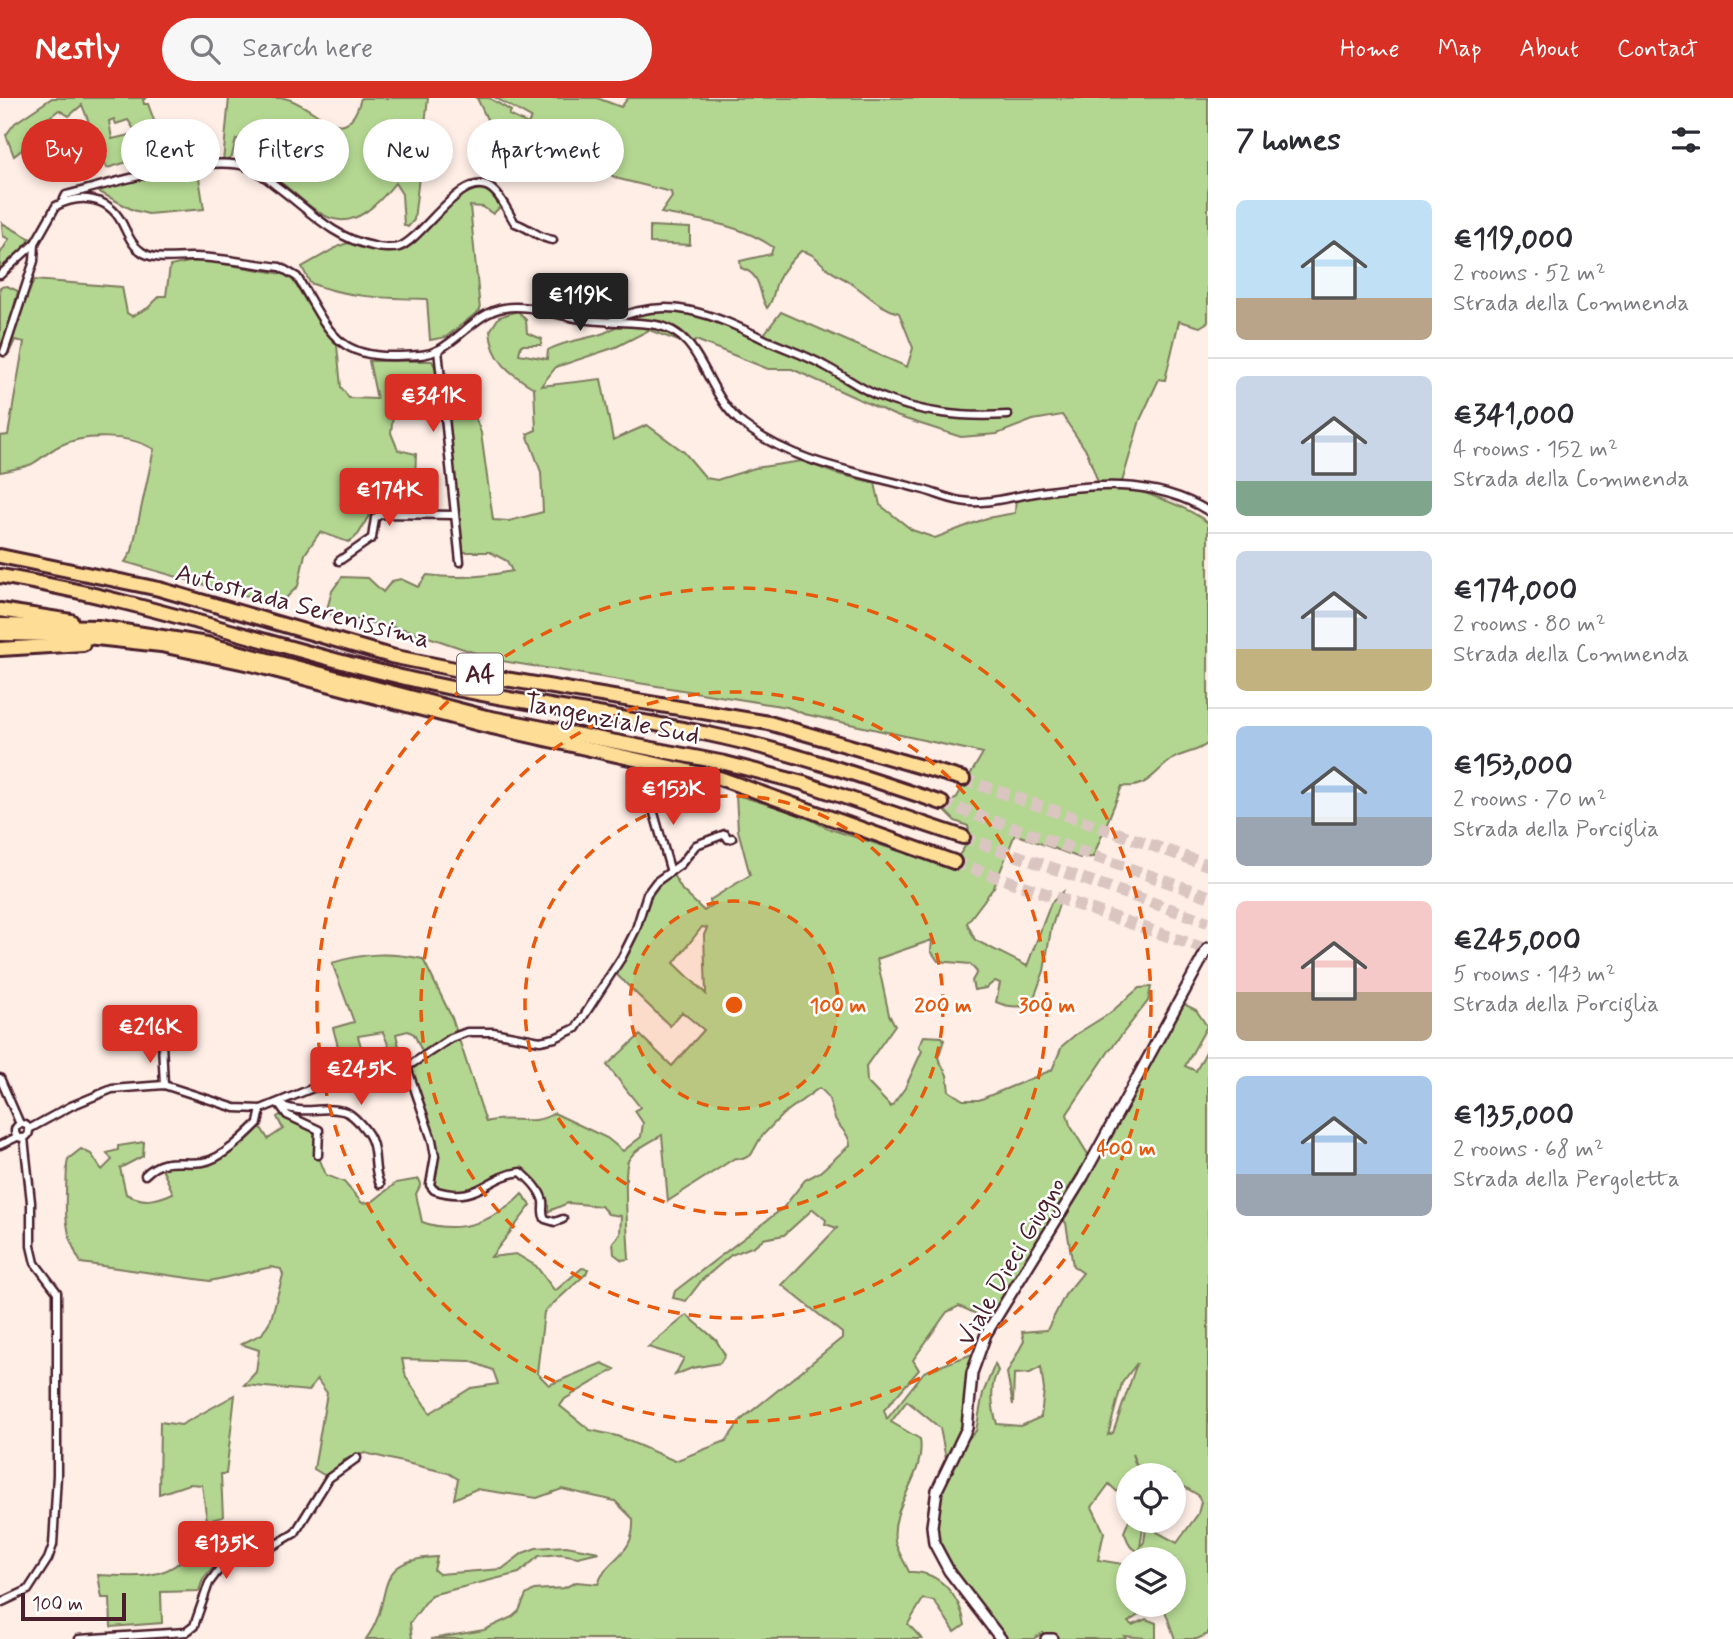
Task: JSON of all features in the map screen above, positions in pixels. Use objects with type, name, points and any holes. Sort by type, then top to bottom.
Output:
[{"type":"highway","name":"Autostrada Serenissima","points":[[0,556],[159,589],[391,656],[499,678],[769,723],[962,779]]},
{"type":"highway","name":"Autostrada Serenissima","points":[[0,576],[154,607],[411,679],[761,746],[942,803]]},
{"type":"highway","points":[[0,610],[51,616],[98,627]]},
{"type":"highway","name":"Tangenziale Sud","points":[[0,625],[98,627],[207,644],[486,717],[725,763],[857,799],[963,837]]},
{"type":"highway","name":"Tangenziale Sud","points":[[0,634],[68,635],[161,645],[255,665],[483,725],[719,778],[954,862]]},
{"type":"highway","points":[[0,649],[70,644],[161,645]]},
{"type":"main road","name":"Viale Dieci Giugno","points":[[1001,1639],[949,1571],[934,1543],[932,1526],[937,1490],[967,1428],[972,1373],[986,1335],[1083,1177],[1208,948]]},
{"type":"main road","points":[[1046,1639],[1053,1639]]},
{"type":"street","points":[[0,275],[35,243],[45,220],[66,195],[172,170],[217,164],[248,167],[276,186],[312,218],[354,241],[374,247],[396,248],[408,242],[469,185],[479,184],[495,191],[515,223],[531,228],[541,238],[552,240]]},
{"type":"street","points":[[62,203],[76,198],[106,204],[121,219],[131,242],[140,252],[153,257],[193,256],[280,267],[290,272],[297,277],[338,339],[351,351],[389,356],[424,355],[438,350],[480,320],[506,307],[608,322],[655,325],[681,334],[692,346],[714,391],[743,424],[771,442],[844,471],[960,501],[983,502],[1099,484],[1142,487],[1189,499],[1208,511]]},
{"type":"street","points":[[4,352],[31,271],[35,243]]},
{"type":"street","points":[[608,322],[632,310],[651,306],[676,307],[730,322],[804,354],[855,385],[890,400],[941,415],[1008,415]]},
{"type":"street","points":[[438,350],[460,562]]},
{"type":"street","points":[[339,561],[372,538],[375,517],[381,514],[455,515]]},
{"type":"street","points":[[648,792],[670,869]]},
{"type":"street","points":[[0,1145],[21,1137],[29,1129],[71,1106],[112,1089],[164,1085],[234,1108],[261,1109],[313,1088],[407,1067],[451,1038],[467,1032],[493,1032],[540,1041],[576,1028],[622,957],[636,929],[647,894],[670,869],[681,864],[696,845],[725,834],[728,839],[732,838]]},
{"type":"street","points":[[162,1043],[164,1085]]},
{"type":"street","points":[[407,1067],[432,1140],[435,1156],[430,1185],[433,1189],[476,1193],[507,1174],[521,1172],[537,1191],[545,1219],[555,1222],[562,1219]]},
{"type":"street","points":[[0,1078],[20,1124],[29,1129]]},
{"type":"street","points":[[278,1104],[288,1115],[319,1130],[318,1155]]},
{"type":"street","points":[[278,1104],[304,1112],[342,1111],[350,1115],[372,1142],[375,1174],[380,1184]]},
{"type":"street","points":[[145,1175],[166,1162],[203,1162],[212,1158],[258,1123],[261,1109]]},
{"type":"street","points":[[0,1604],[28,1590],[48,1559],[53,1545],[57,1475],[57,1292],[34,1263],[31,1246],[32,1202],[21,1137],[15,1130],[20,1124]]},
{"type":"street","points":[[79,1639],[186,1632],[194,1626],[209,1583],[226,1560],[256,1556],[295,1533],[329,1478],[357,1458]]},
{"type":"green space","points":[[52,98],[146,98],[143,100],[144,104],[148,104],[153,119],[121,119],[121,122],[116,124],[114,119],[109,121],[112,139],[121,137],[121,164],[107,168],[107,119],[88,119],[82,105],[69,116],[59,110],[47,119],[21,119],[21,150],[14,156],[6,135],[15,123]]},
{"type":"green space","points":[[229,98],[284,98],[325,119],[234,119],[232,156],[223,162]]},
{"type":"green space","points":[[361,98],[428,98],[426,119],[363,119],[363,182],[418,182],[414,220],[408,227],[404,225],[402,194],[395,183],[375,205],[358,217],[342,220],[328,217],[313,208],[282,183],[349,182],[349,121],[355,115]]},
{"type":"green space","points":[[477,98],[489,98],[511,111],[509,115],[517,119],[487,119]]},
{"type":"green space","points":[[496,98],[597,98],[621,107],[628,98],[1208,98],[1208,322],[1200,327],[1179,321],[1165,380],[1159,379],[1140,420],[1122,482],[1098,482],[1087,452],[1062,415],[1033,420],[997,434],[961,437],[896,416],[792,369],[768,369],[696,340],[692,346],[649,330],[616,347],[556,367],[541,386],[601,379],[613,440],[647,425],[684,452],[706,478],[717,480],[755,468],[802,461],[834,473],[875,483],[880,505],[912,530],[935,538],[987,518],[1015,513],[1016,496],[1096,485],[1108,485],[1155,496],[1208,523],[1208,743],[1173,759],[1139,785],[1122,786],[1093,857],[1080,858],[1015,834],[994,887],[967,923],[975,940],[1027,966],[1051,903],[1063,892],[1051,929],[1044,971],[1032,1003],[1014,1007],[996,1002],[1000,983],[995,981],[986,988],[974,990],[972,981],[977,972],[970,964],[938,961],[931,951],[932,940],[877,959],[889,1015],[895,1025],[866,1066],[867,1082],[891,1107],[905,1088],[922,1051],[919,1046],[924,1036],[942,1037],[944,1040],[938,1058],[947,1075],[949,1091],[963,1100],[979,1100],[1052,1070],[1062,1046],[1075,1035],[1110,1013],[1139,988],[1151,987],[1148,1001],[1109,1051],[1067,1114],[1070,1125],[1094,1164],[1180,1002],[1196,1010],[1207,1026],[1185,1066],[1196,1071],[1208,1048],[1208,1634],[1197,1639],[1175,1639],[1167,1617],[1186,1617],[1186,1547],[1140,1547],[1145,1533],[1159,1533],[1177,1543],[1198,1514],[1201,1502],[1198,1495],[1186,1488],[1186,1463],[1136,1463],[1132,1454],[1135,1463],[1116,1463],[1116,1491],[1109,1484],[1092,1507],[1104,1532],[1098,1560],[1116,1563],[1116,1617],[1136,1617],[1128,1622],[1132,1625],[1146,1619],[1156,1623],[1156,1639],[1124,1636],[1126,1639],[1053,1639],[1043,1633],[1033,1639],[1001,1639],[934,1543],[932,1511],[960,1447],[976,1431],[983,1393],[995,1364],[998,1371],[993,1383],[992,1397],[997,1424],[1021,1426],[1041,1417],[1044,1390],[1041,1367],[1030,1373],[1014,1374],[1013,1405],[1007,1373],[1024,1341],[1022,1332],[1047,1330],[1065,1295],[1083,1273],[1073,1266],[1066,1223],[1057,1213],[990,1320],[959,1306],[947,1312],[913,1360],[919,1370],[884,1410],[887,1419],[924,1372],[975,1353],[968,1417],[947,1464],[940,1428],[907,1401],[891,1422],[920,1439],[918,1465],[902,1502],[895,1528],[896,1545],[909,1572],[930,1575],[939,1580],[953,1595],[965,1625],[955,1632],[934,1601],[923,1599],[908,1624],[922,1639],[431,1639],[484,1630],[512,1617],[519,1611],[526,1595],[534,1590],[564,1588],[576,1582],[598,1584],[602,1574],[630,1541],[633,1519],[615,1501],[562,1489],[537,1498],[476,1489],[454,1499],[458,1479],[448,1473],[365,1453],[344,1460],[329,1478],[314,1469],[327,1393],[317,1379],[309,1391],[244,1385],[256,1372],[259,1350],[241,1344],[262,1334],[271,1319],[283,1275],[281,1269],[271,1267],[210,1281],[81,1263],[70,1239],[66,1216],[67,1165],[68,1159],[81,1149],[91,1154],[102,1170],[112,1160],[107,1153],[118,1150],[118,1146],[144,1142],[143,1156],[120,1168],[126,1194],[138,1199],[155,1199],[173,1193],[160,1164],[212,1159],[258,1123],[268,1139],[283,1129],[277,1117],[285,1112],[319,1130],[318,1155],[326,1175],[344,1182],[362,1203],[372,1202],[396,1183],[419,1179],[421,1184],[416,1194],[422,1222],[449,1227],[488,1219],[522,1194],[531,1205],[491,1257],[516,1254],[536,1266],[555,1291],[582,1268],[588,1269],[586,1274],[544,1312],[537,1373],[549,1385],[602,1363],[615,1369],[565,1399],[560,1406],[590,1430],[617,1436],[675,1461],[726,1441],[741,1420],[842,1338],[842,1333],[782,1285],[837,1228],[825,1224],[826,1220],[813,1209],[784,1235],[763,1239],[754,1246],[731,1255],[702,1280],[686,1301],[673,1298],[675,1291],[783,1208],[805,1180],[820,1172],[850,1145],[848,1137],[836,1120],[828,1097],[819,1088],[782,1115],[761,1137],[751,1155],[743,1159],[735,1158],[668,1201],[662,1135],[634,1153],[628,1161],[626,1179],[629,1259],[622,1260],[614,1254],[613,1242],[620,1234],[621,1216],[608,1214],[601,1206],[568,1203],[542,1214],[542,1199],[521,1172],[466,1193],[443,1192],[430,1185],[435,1156],[407,1067],[424,1056],[414,1034],[408,1031],[396,1034],[399,1046],[389,1047],[383,1032],[358,1036],[368,1072],[346,1076],[333,1028],[354,1022],[332,963],[377,955],[423,959],[452,1018],[486,1122],[503,1119],[537,1120],[554,1113],[607,1138],[623,1151],[641,1137],[643,1123],[635,1111],[640,1107],[607,1065],[640,1035],[672,1066],[704,1030],[682,1012],[670,1026],[615,973],[635,939],[653,894],[672,873],[682,890],[704,911],[711,906],[710,900],[750,875],[738,830],[736,795],[801,814],[827,828],[949,867],[964,848],[969,832],[968,826],[955,821],[944,810],[957,797],[983,753],[804,714],[787,707],[496,660],[408,630],[331,615],[327,609],[332,591],[342,577],[368,578],[383,592],[392,581],[401,579],[418,587],[427,575],[469,577],[512,571],[507,561],[490,552],[459,552],[443,403],[394,406],[391,433],[398,450],[416,454],[415,478],[426,501],[389,504],[376,509],[357,536],[348,542],[320,532],[305,554],[298,586],[285,599],[240,595],[125,562],[132,551],[154,449],[144,444],[120,438],[81,439],[59,446],[32,464],[0,472],[0,436],[8,435],[24,342],[15,340],[9,353],[6,352],[34,280],[122,287],[127,313],[132,316],[148,308],[160,296],[166,296],[170,266],[193,261],[289,275],[337,345],[341,387],[349,398],[377,399],[369,361],[432,361],[440,377],[447,374],[456,384],[464,410],[474,414],[481,433],[493,520],[509,521],[543,512],[541,472],[527,434],[536,430],[534,388],[510,371],[494,350],[490,331],[499,317],[518,311],[526,320],[527,333],[542,339],[541,345],[521,345],[519,354],[547,359],[548,350],[604,333],[647,310],[662,308],[691,312],[761,338],[781,312],[907,367],[913,348],[899,313],[880,304],[816,258],[801,251],[782,273],[767,308],[756,279],[741,268],[740,261],[771,254],[773,247],[733,228],[661,213],[672,197],[671,192],[624,180],[624,119],[530,119]],"holes":[[[702,927],[707,928],[704,935],[706,994],[674,963]],[[402,1359],[470,1361],[493,1370],[498,1384],[471,1388],[430,1413],[406,1377]],[[1137,1363],[1113,1433],[1108,1435],[1122,1383]]]},
{"type":"green space","points":[[124,182],[200,182],[204,209],[148,214],[133,210],[94,189]]},
{"type":"green space","points":[[479,184],[495,191],[502,205],[493,214],[483,207],[470,206],[480,310],[446,337],[430,340],[427,299],[353,294],[310,283],[302,267],[339,246],[354,241],[396,248],[408,242],[458,193]]},
{"type":"green space","points":[[2,223],[31,239],[0,272],[0,254],[9,239],[3,236]]},
{"type":"green space","points":[[650,226],[690,228],[690,245],[650,243]]},
{"type":"green space","points":[[7,286],[18,291],[3,351],[0,350],[0,287]]},
{"type":"green space","points":[[687,1315],[716,1340],[725,1355],[720,1363],[692,1368],[675,1375],[684,1358],[648,1347]]},
{"type":"green space","points":[[235,1395],[226,1474],[221,1474],[223,1517],[207,1521],[202,1485],[189,1484],[159,1494],[160,1422],[181,1425]]},
{"type":"green space","points":[[1124,1533],[1142,1533],[1140,1547],[1130,1546]]},
{"type":"green space","points":[[566,1546],[599,1552],[578,1557],[561,1554],[539,1556],[519,1573],[431,1595],[410,1623],[412,1639],[366,1639],[375,1624],[387,1583],[392,1573],[401,1565],[437,1557],[434,1570],[439,1574],[502,1569],[523,1553],[536,1548]]},
{"type":"green space","points":[[181,1561],[217,1562],[203,1579],[199,1591],[161,1592],[162,1623],[111,1627],[110,1598],[102,1598],[98,1575],[152,1574],[163,1572]]},
{"type":"tunnel","points":[[963,779],[1208,865]]},
{"type":"tunnel","points":[[942,803],[1208,896]]},
{"type":"tunnel","points":[[963,837],[1208,922]]},
{"type":"tunnel","points":[[954,862],[1208,950]]}]
